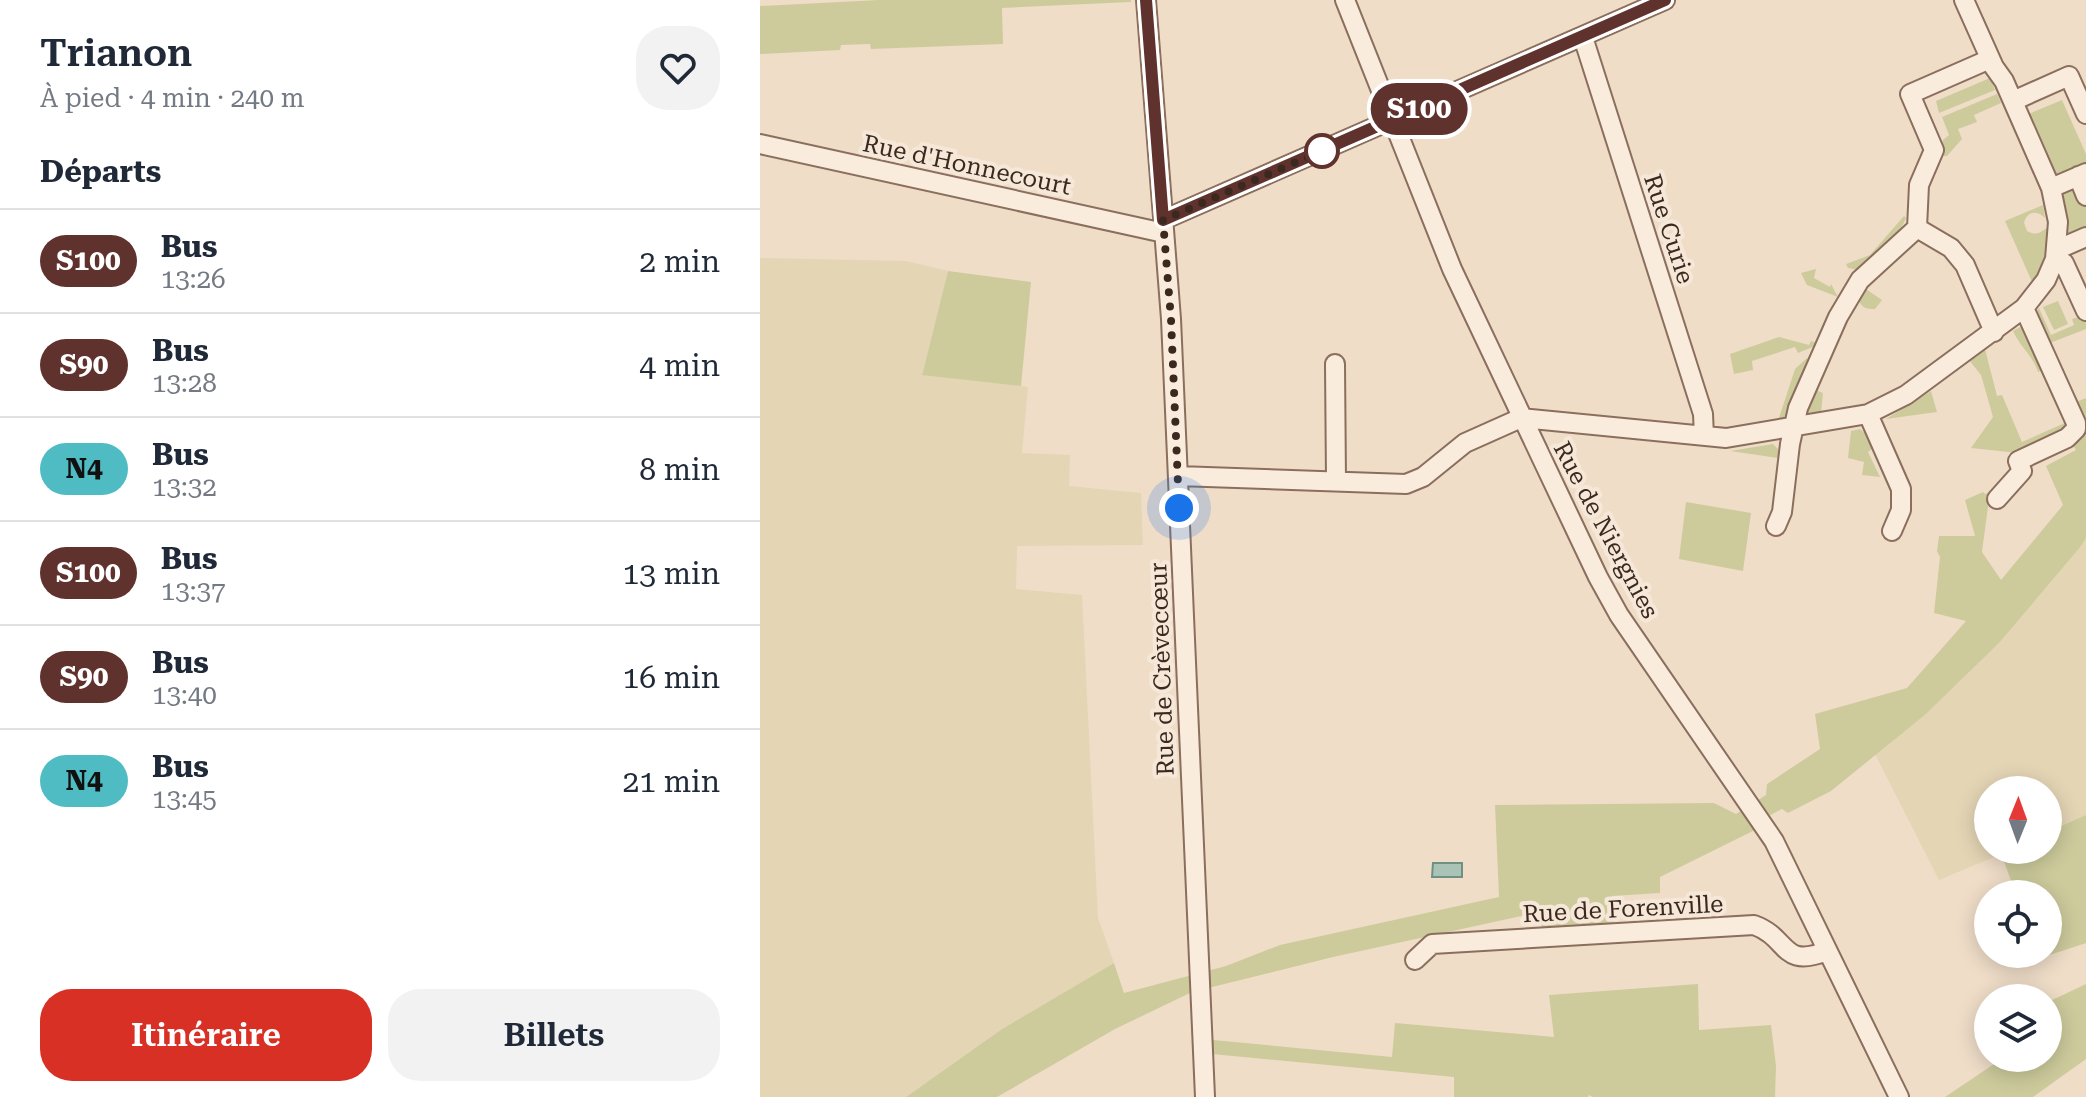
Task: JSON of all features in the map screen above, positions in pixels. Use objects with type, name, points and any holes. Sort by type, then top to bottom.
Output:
[{"type":"street","name":"Rue de Crèvecœur","points":[[1146,0],[1171,319],[1205,1097]]},
{"type":"street","name":"Rue de Niergnies","points":[[1345,0],[1452,269],[1609,598],[1769,833],[1899,1097]]},
{"type":"street","points":[[1164,227],[1392,121],[1665,0]]},
{"type":"street","points":[[1178,476],[1406,484],[1423,477],[1465,443],[1521,418],[1726,438],[1868,414],[1906,395],[2024,308],[2046,280],[2055,254],[2058,222],[2051,188],[1964,0]]},
{"type":"street","name":"Rue Curie","points":[[1583,37],[1703,414],[1704,436]]},
{"type":"street","points":[[1776,526],[1782,512],[1793,429],[1809,380],[1853,288],[1917,228],[1919,185],[1934,150],[1910,94],[1990,59]]},
{"type":"street","points":[[2013,101],[2069,76],[2086,114]]},
{"type":"street","name":"Rue d'Honnecourt","points":[[760,144],[1164,227]]},
{"type":"street","points":[[2051,188],[2082,175],[2086,196]]},
{"type":"street","points":[[1917,228],[1951,248],[1965,265],[1994,332]]},
{"type":"street","points":[[2055,254],[2086,237]]},
{"type":"street","points":[[2055,254],[2064,263],[2086,311]]},
{"type":"street","points":[[1997,499],[2022,471],[2018,461],[2067,438],[2076,429],[2024,308]]},
{"type":"street","points":[[1335,364],[1336,481]]},
{"type":"street","points":[[1868,414],[1901,489],[1901,510],[1892,531]]},
{"type":"street","name":"Rue de Forenville","points":[[1415,960],[1432,944],[1754,925],[1770,934],[1796,957],[1827,951]]},
{"type":"shaded area","points":[[879,0],[1131,2],[1002,8],[1003,44],[871,49],[870,44],[841,45],[840,50],[760,54],[760,6]]},
{"type":"shaded area","points":[[1990,78],[1995,90],[1939,113],[1936,101]]},
{"type":"shaded area","points":[[1997,94],[2001,103],[1974,115],[1977,122],[1958,129],[1962,139],[1947,156],[1943,156],[1943,140],[1949,135],[1942,117]]},
{"type":"shaded area","points":[[2062,100],[2086,154],[2086,163],[2053,174],[2026,115]]},
{"type":"shaded area","points":[[2073,183],[2086,203],[2086,232],[2069,240],[2065,234],[2060,193]]},
{"type":"shaded area","points":[[2043,205],[2045,218],[2033,213],[2027,216],[2024,223],[2027,231],[2034,233],[2049,227],[2044,259],[2033,284],[2005,221]]},
{"type":"shaded area","points":[[1904,216],[1906,218],[1898,232],[1859,270],[1848,268],[1846,264],[1870,255]]},
{"type":"shaded area","points":[[760,258],[906,261],[948,271],[922,374],[1028,387],[1022,453],[1070,455],[1069,486],[1141,493],[1143,545],[1017,546],[1016,589],[1082,595],[1098,918],[1114,963],[1002,1029],[906,1097],[760,1097]]},
{"type":"shaded area","points":[[1816,269],[1814,278],[1830,287],[1831,284],[1838,297],[1807,285],[1801,273]]},
{"type":"shaded area","points":[[948,271],[1031,282],[1021,386],[922,375]]},
{"type":"shaded area","points":[[1863,287],[1882,300],[1875,309],[1864,307],[1859,301]]},
{"type":"shaded area","points":[[2058,301],[2068,324],[2054,330],[2043,307]]},
{"type":"shaded area","points":[[2039,308],[2051,335],[2074,325],[2072,319],[2081,316],[2086,320],[2086,329],[2050,343],[2036,312]]},
{"type":"shaded area","points":[[2024,325],[2044,370],[2038,372],[2013,331]]},
{"type":"shaded area","points":[[1779,337],[1809,345],[1811,341],[1820,344],[1798,353],[1795,347],[1752,361],[1753,370],[1734,374],[1730,354]]},
{"type":"shaded area","points":[[1985,349],[1997,396],[2002,395],[2022,442],[2067,422],[2068,426],[2017,450],[2018,453],[1971,448],[1993,417],[1981,375],[1969,360]]},
{"type":"shaded area","points":[[1807,358],[1810,362],[1788,418],[1778,421],[1795,369]]},
{"type":"shaded area","points":[[1813,389],[1823,393],[1821,413],[1806,415]]},
{"type":"shaded area","points":[[1931,391],[1937,412],[1886,419]]},
{"type":"shaded area","points":[[2086,398],[2086,538],[2000,642],[1926,714],[1831,791],[1788,813],[1782,809],[1755,823],[1759,828],[1660,877],[1660,893],[1612,896],[1614,928],[1549,931],[1526,915],[1333,957],[1192,992],[1115,1029],[997,1097],[906,1097],[1002,1029],[1114,963],[1124,993],[1226,966],[1280,945],[1499,897],[1495,805],[1714,803],[1736,814],[1766,795],[1767,784],[1820,749],[1815,714],[1907,688],[1966,621],[1934,613],[1940,557],[1937,551],[1939,536],[1975,536],[1965,500],[1983,492],[1990,492],[1982,552],[2001,580],[2063,505],[2046,466],[2076,450],[2072,443],[2083,426],[2076,402]]},
{"type":"shaded area","points":[[1860,429],[1866,434],[1872,449],[1868,452],[1880,477],[1862,475],[1864,462],[1848,458],[1851,431]]},
{"type":"shaded area","points":[[1773,444],[1778,449],[1778,458],[1730,451]]},
{"type":"shaded area","points":[[1686,502],[1751,513],[1743,571],[1679,559]]},
{"type":"shaded area","points":[[2086,538],[2086,943],[2062,951],[2062,880],[2011,880],[2005,864],[2062,864],[2062,776],[1974,776],[1974,864],[1977,864],[1939,880],[1875,754],[1926,714],[2000,642]]},
{"type":"shaded area","points":[[2086,815],[2086,943],[2062,951],[2062,880],[2011,880],[2005,864],[2062,864],[2062,826]]},
{"type":"shaded area","points":[[1433,863],[1462,863],[1462,877],[1432,877]]},
{"type":"shaded area","points":[[1698,984],[1699,1030],[1771,1025],[1776,1066],[1775,1097],[1454,1097],[1454,1077],[1212,1054],[1213,1040],[1392,1057],[1395,1023],[1554,1037],[1549,995]]},
{"type":"shaded area","points":[[2086,984],[2086,1059],[2033,1097],[1945,1097],[1982,1072],[2062,1072],[2062,995]]},
{"type":"bus line","name":"S100","points":[[1146,0],[1163,220],[1665,0]]},
{"type":"route","points":[[1179,508],[1171,319],[1163,220],[1322,151]]}]
